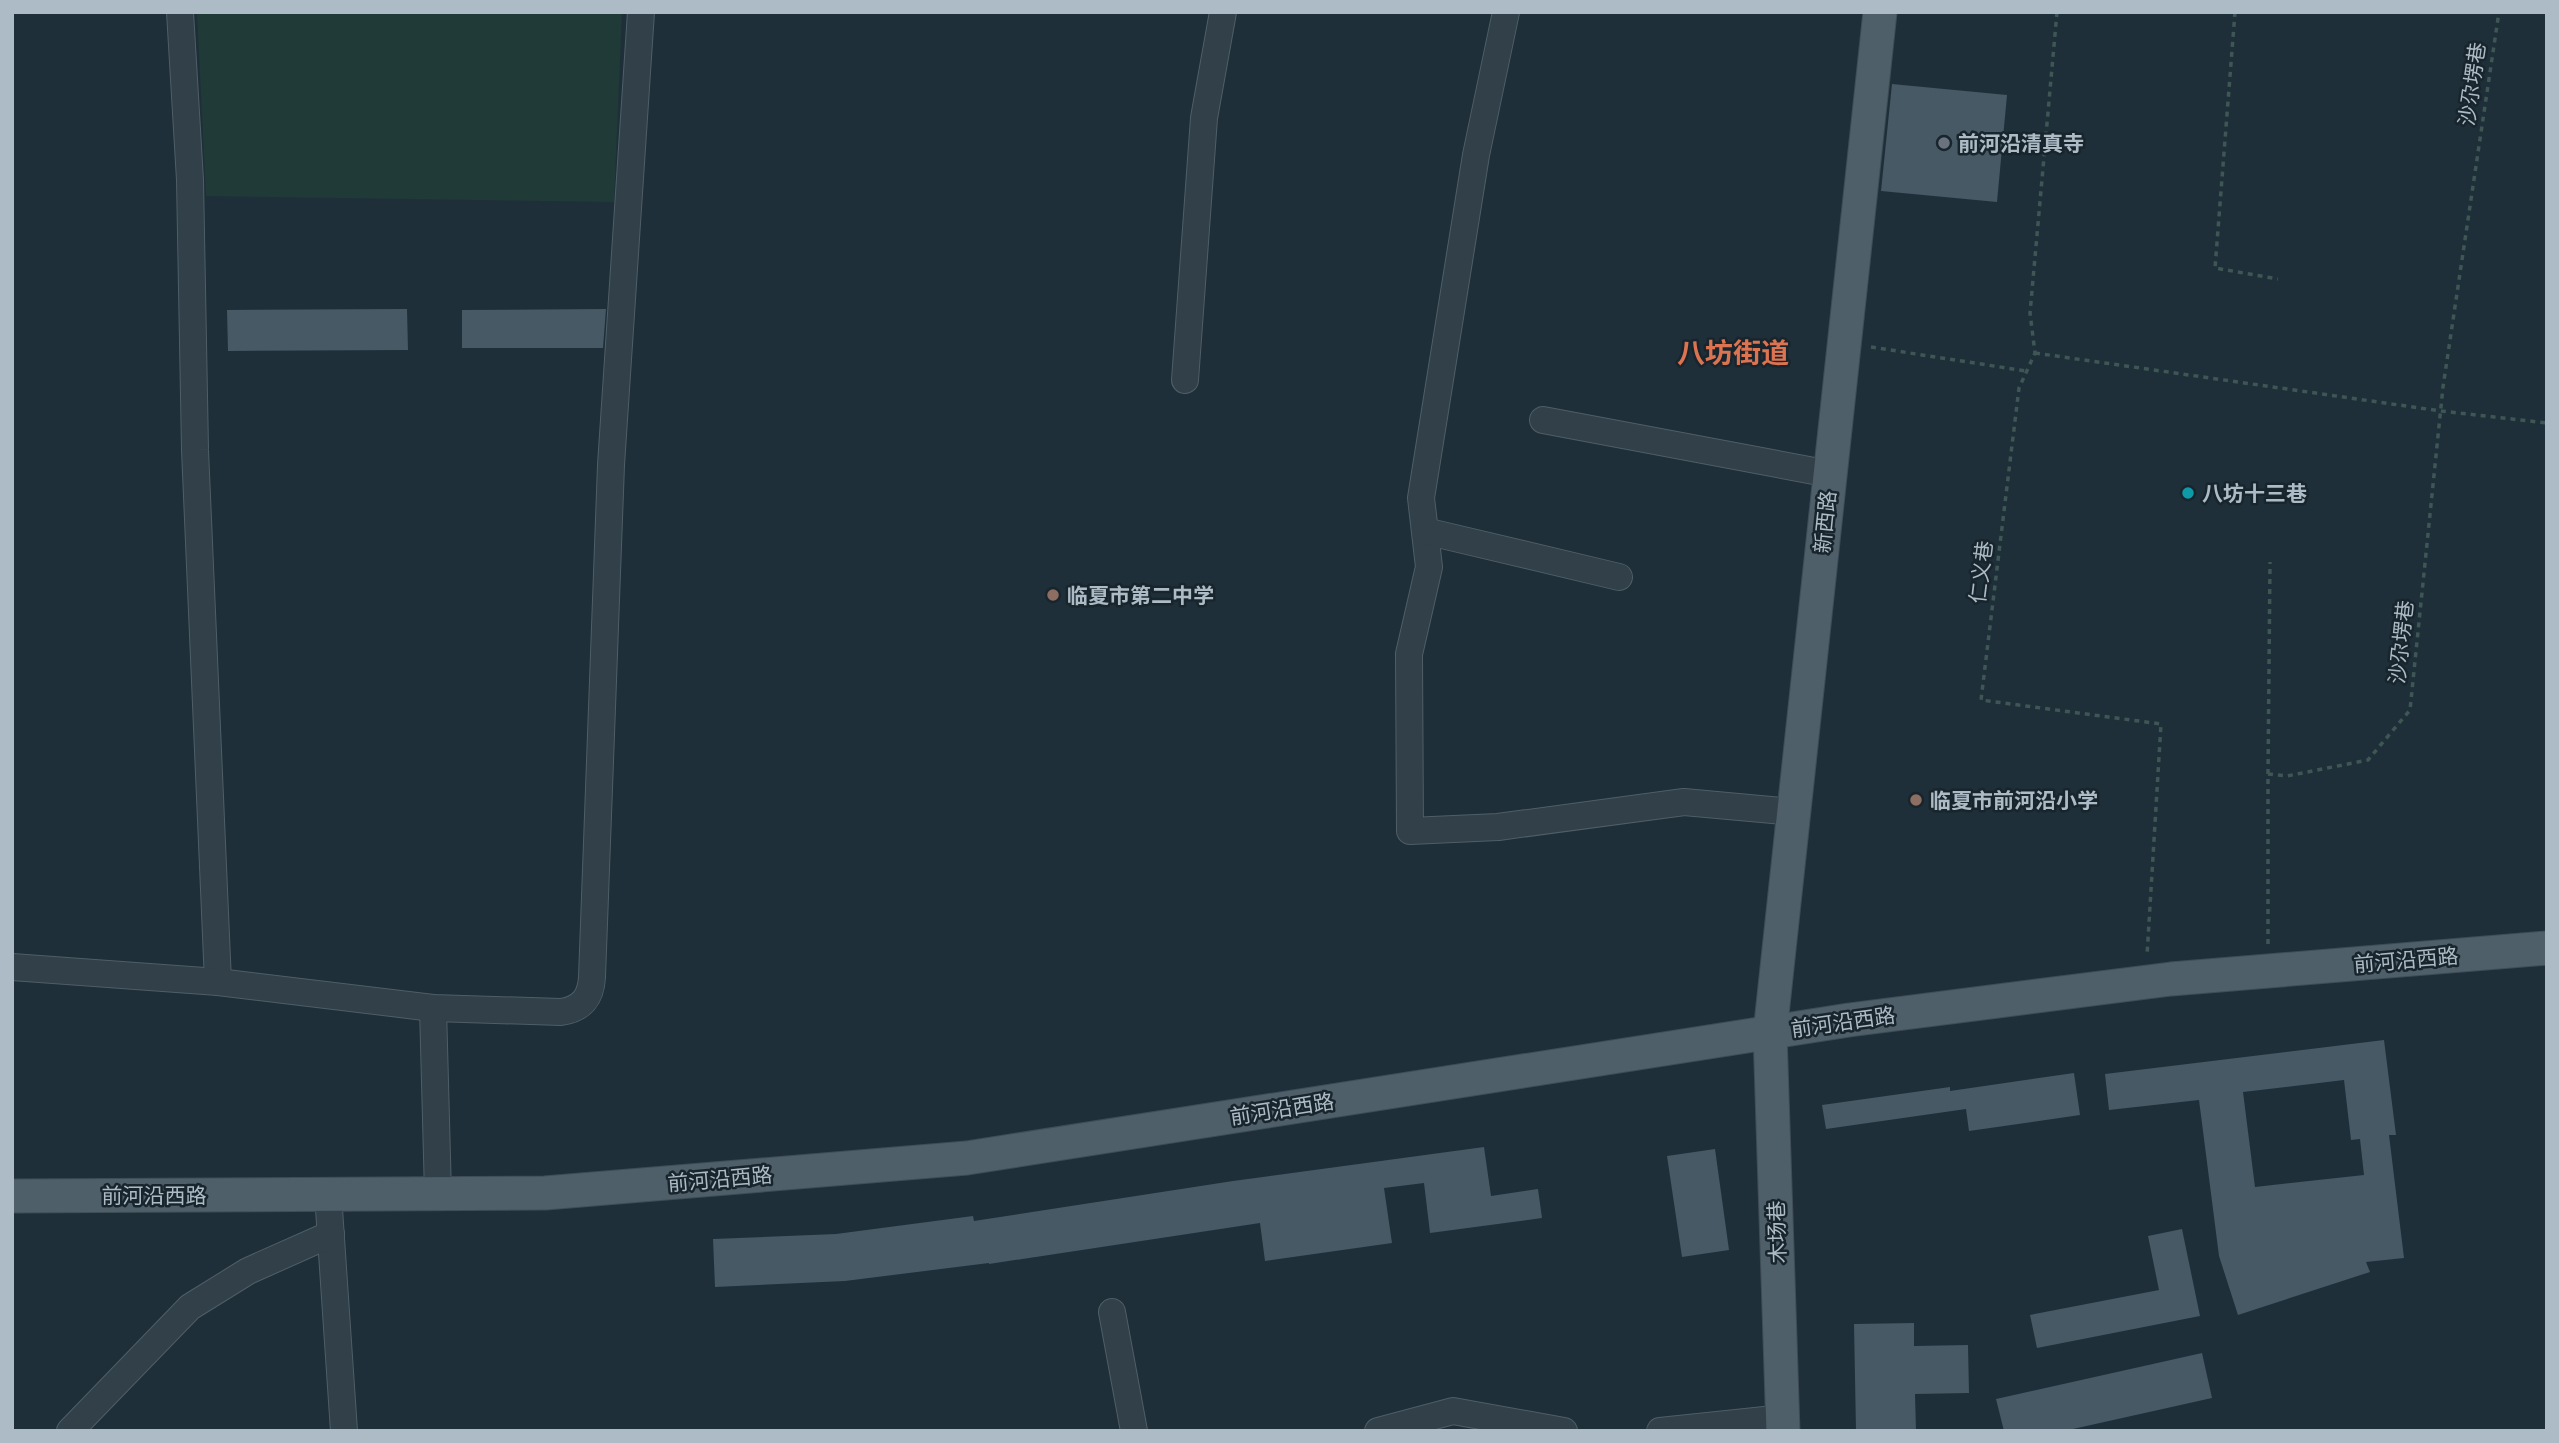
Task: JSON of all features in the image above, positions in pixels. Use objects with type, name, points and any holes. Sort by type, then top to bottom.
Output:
[{"type":"main road","name":"新西路","points":[[1770,1033],[1880,12]]},
{"type":"main road","name":"前河沿西路","points":[[12,1196],[545,1194],[967,1157],[1849,1020],[2146,982],[2547,948]]},
{"type":"main road","name":"木场巷","points":[[1770,1033],[1783,1424]]},
{"type":"street","points":[[180,12],[190,180],[195,450],[218,982]]},
{"type":"street","points":[[12,967],[218,982],[433,1008],[561,1012],[581,1005],[592,988],[611,466],[642,12]]},
{"type":"street","points":[[1185,380],[1204,118],[1223,12]]},
{"type":"street","points":[[1506,12],[1476,155],[1422,498],[1429,566],[1409,654],[1410,831],[1498,827],[1684,802],[1794,812]]},
{"type":"street","points":[[1543,420],[1830,474]]},
{"type":"street","points":[[1425,531],[1619,576]]},
{"type":"street","points":[[433,1008],[438,1194]]},
{"type":"street","points":[[328,1194],[344,1431]]},
{"type":"street","points":[[70,1431],[190,1307],[248,1271],[331,1234]]},
{"type":"street","points":[[1112,1312],[1134,1431]]},
{"type":"street","points":[[1378,1431],[1452,1411],[1564,1431]]},
{"type":"street","points":[[1660,1431],[1783,1424]]},
{"type":"path","points":[[2057,12],[2030,313],[2035,353],[2441,411],[2547,423]]},
{"type":"path","points":[[2186,12],[2214,12]]},
{"type":"path","points":[[2235,12],[2215,268],[2278,279]]},
{"type":"path","name":"沙尕塄巷","points":[[2268,774],[2287,776],[2368,760],[2410,710],[2441,411],[2499,12]]},
{"type":"path","points":[[1844,343],[2026,371]]},
{"type":"path","name":"仁义巷","points":[[2035,353],[2019,388],[1981,700],[2161,724],[2146,982]]},
{"type":"path","points":[[2270,562],[2267,917],[2270,971]]},
{"type":"green space","points":[[197,12],[622,12],[614,202],[206,196]]},
{"type":"building","name":"前河沿清真寺","points":[[1892,84],[2007,95],[1997,202],[1881,191]]},
{"type":"building","points":[[407,309],[408,350],[228,351],[227,310]]},
{"type":"building","points":[[606,309],[603,348],[462,348],[462,310]]},
{"type":"building","points":[[2384,1040],[2396,1135],[2389,1135],[2404,1258],[2366,1262],[2370,1272],[2238,1315],[2219,1256],[2199,1100],[2109,1110],[2105,1074]],"holes":[[[2344,1080],[2351,1140],[2360,1139],[2364,1175],[2255,1187],[2243,1092]]]},
{"type":"building","points":[[2074,1073],[2080,1115],[1969,1131],[1966,1109],[1826,1129],[1822,1105],[1950,1087],[1950,1091]]},
{"type":"building","points":[[1484,1147],[1491,1196],[1538,1189],[1542,1218],[1430,1233],[1424,1183],[1384,1188],[1392,1243],[1265,1261],[1260,1223],[989,1264],[845,1281],[715,1287],[713,1239],[836,1234],[973,1216],[974,1221],[1233,1181]]},
{"type":"building","points":[[1715,1149],[1729,1250],[1682,1257],[1667,1156]]},
{"type":"building","points":[[2182,1229],[2200,1316],[2037,1348],[2030,1315],[2159,1290],[2148,1236]]},
{"type":"building","points":[[1914,1323],[1914,1346],[1968,1345],[1969,1393],[1915,1394],[1916,1431],[1856,1431],[1854,1324]]},
{"type":"building","points":[[2202,1353],[2212,1398],[2064,1431],[2004,1431],[1996,1399]]},
{"type":"place","name":"前河沿清真寺","points":[[1944,143]]},
{"type":"place","name":"八坊十三巷","points":[[2188,493]]},
{"type":"place","name":"临夏市第二中学","points":[[1053,595]]},
{"type":"place","name":"临夏市前河沿小学","points":[[1916,800]]},
{"type":"district","name":"八坊街道","points":[[1733,353]]}]
